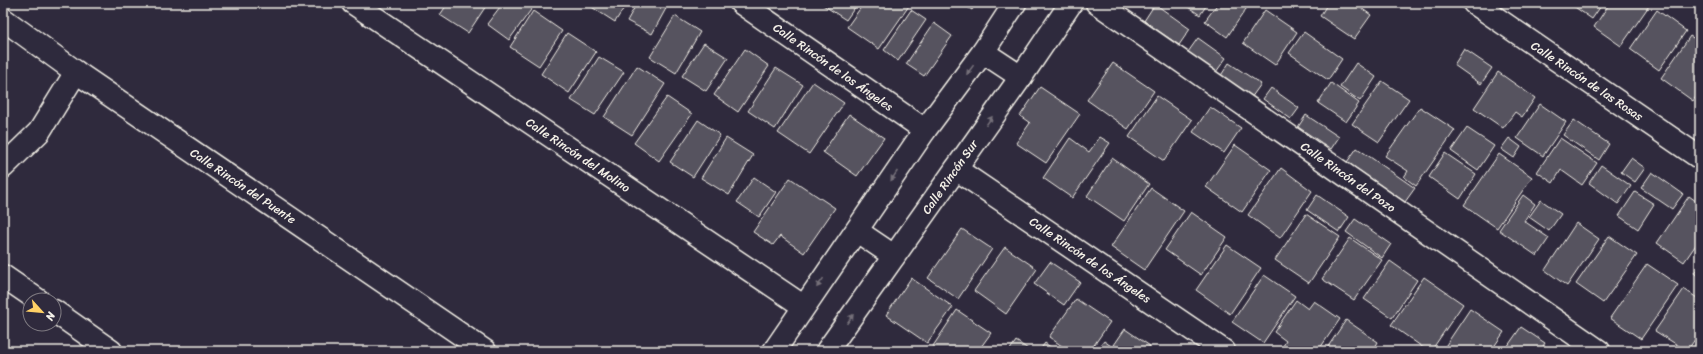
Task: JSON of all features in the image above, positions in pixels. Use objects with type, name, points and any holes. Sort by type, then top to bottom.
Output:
[{"type":"street","name":"Calle Rincón del Molino","points":[[353,3],[803,306]]},
{"type":"street","name":"Calle Rincón de los Ángeles","points":[[741,3],[925,130]]},
{"type":"street","points":[[774,351],[803,306],[857,231],[925,130],[983,52],[1015,3]]},
{"type":"street","name":"Calle Rincón Sur","points":[[836,348],[894,256],[1021,77],[1071,3]]},
{"type":"street","name":"Calle Rincón del Pozo","points":[[1097,3],[1599,351]]},
{"type":"street","name":"Calle Rincón de las Rosas","points":[[1474,3],[1700,158]]},
{"type":"street","name":"Calle Rincón del Puente","points":[[3,19],[76,72],[485,351]]},
{"type":"street","points":[[983,52],[1021,77]]},
{"type":"street","points":[[3,167],[39,132],[76,72]]},
{"type":"street","name":"Calle Rincón de los Ángeles","points":[[956,169],[1224,351]]},
{"type":"street","points":[[857,231],[894,256]]},
{"type":"street","points":[[3,276],[26,292]]},
{"type":"street","points":[[62,317],[111,351]]},
{"type":"building","points":[[448,3],[488,3],[468,33],[440,15]]},
{"type":"building","points":[[503,3],[528,3],[533,7],[509,40],[487,24]]},
{"type":"building","points":[[593,3],[627,3],[615,22],[590,6]]},
{"type":"building","points":[[637,3],[669,3],[652,34],[627,21]]},
{"type":"building","points":[[820,3],[858,3],[846,20]]},
{"type":"building","points":[[864,3],[911,3],[879,49],[847,27]]},
{"type":"building","points":[[961,3],[976,3],[972,10]]},
{"type":"building","points":[[1182,3],[1208,3],[1200,15]]},
{"type":"building","points":[[1218,3],[1250,3],[1227,37],[1205,21]]},
{"type":"building","points":[[1328,3],[1354,3],[1371,15],[1354,39],[1320,16]]},
{"type":"building","points":[[1569,3],[1603,3],[1592,19]]},
{"type":"building","points":[[1610,3],[1651,3],[1621,46],[1594,27]]},
{"type":"building","points":[[1155,4],[1190,29],[1179,45],[1144,21]]},
{"type":"building","points":[[911,10],[926,20],[898,61],[884,50]]},
{"type":"building","points":[[1265,10],[1297,32],[1275,65],[1243,43]]},
{"type":"building","points":[[1657,10],[1686,31],[1659,70],[1630,49]]},
{"type":"building","points":[[533,11],[562,31],[539,66],[510,47]]},
{"type":"building","points":[[675,16],[700,32],[676,73],[650,57]]},
{"type":"building","points":[[934,23],[952,36],[924,76],[906,64]]},
{"type":"building","points":[[1304,32],[1342,59],[1328,80],[1289,53]]},
{"type":"building","points":[[567,33],[596,52],[569,93],[541,74]]},
{"type":"building","points":[[1690,36],[1700,42],[1700,91],[1693,101],[1661,78]]},
{"type":"building","points":[[1198,38],[1226,58],[1216,72],[1188,52]]},
{"type":"building","points":[[704,43],[728,58],[706,91],[682,76]]},
{"type":"building","points":[[745,49],[769,66],[738,112],[714,95]]},
{"type":"building","points":[[1464,49],[1492,68],[1481,84],[1454,65]]},
{"type":"building","points":[[599,57],[624,72],[595,115],[571,100]]},
{"type":"building","points":[[1113,63],[1154,91],[1128,129],[1087,100]]},
{"type":"building","points":[[1229,63],[1261,84],[1251,98],[1220,77]]},
{"type":"building","points":[[1356,63],[1376,77],[1360,101],[1340,87]]},
{"type":"building","points":[[637,66],[665,84],[632,135],[604,117]]},
{"type":"building","points":[[776,68],[803,85],[775,129],[748,111]]},
{"type":"building","points":[[1498,72],[1535,98],[1522,117],[1515,112],[1503,128],[1474,108]]},
{"type":"building","points":[[1382,81],[1409,99],[1379,142],[1352,124]]},
{"type":"building","points":[[813,82],[844,103],[809,154],[778,133]]},
{"type":"building","points":[[1331,83],[1359,103],[1346,122],[1318,103]]},
{"type":"building","points":[[1040,87],[1080,114],[1046,163],[1016,143],[1030,123],[1020,116]]},
{"type":"building","points":[[1271,88],[1299,108],[1291,119],[1263,99]]},
{"type":"building","points":[[1157,96],[1192,120],[1164,161],[1129,137]]},
{"type":"building","points":[[667,97],[692,114],[659,161],[634,143]]},
{"type":"building","points":[[1540,104],[1566,122],[1543,156],[1517,138]]},
{"type":"building","points":[[1210,107],[1241,128],[1224,153],[1193,132]]},
{"type":"building","points":[[1420,107],[1455,130],[1416,186],[1404,177],[1408,171],[1385,156]]},
{"type":"building","points":[[849,114],[884,138],[857,176],[823,152]]},
{"type":"building","points":[[1306,115],[1339,137],[1331,149],[1298,127]]},
{"type":"building","points":[[698,120],[720,135],[693,177],[670,162]]},
{"type":"building","points":[[1574,120],[1609,144],[1599,160],[1563,135]]},
{"type":"building","points":[[1467,128],[1494,146],[1478,170],[1451,151]]},
{"type":"building","points":[[1100,137],[1110,143],[1072,198],[1043,178],[1070,138],[1089,152]]},
{"type":"building","points":[[726,138],[753,155],[729,195],[701,178]]},
{"type":"building","points":[[1509,138],[1521,147],[1514,158],[1501,149]]},
{"type":"building","points":[[1560,138],[1597,163],[1582,185],[1561,170],[1553,183],[1537,172]]},
{"type":"building","points":[[1235,145],[1271,170],[1242,212],[1206,187]]},
{"type":"building","points":[[1357,148],[1415,188],[1405,202],[1347,162]]},
{"type":"building","points":[[1445,153],[1476,174],[1460,199],[1429,177]]},
{"type":"building","points":[[1499,154],[1532,177],[1497,228],[1464,205]]},
{"type":"building","points":[[1112,158],[1149,184],[1124,221],[1087,196]]},
{"type":"building","points":[[1631,158],[1645,168],[1635,182],[1621,172]]},
{"type":"building","points":[[1601,165],[1631,186],[1618,204],[1589,183]]},
{"type":"building","points":[[1281,168],[1312,191],[1280,238],[1248,215]]},
{"type":"building","points":[[1652,172],[1683,194],[1672,209],[1641,188]]},
{"type":"building","points":[[754,177],[776,192],[759,217],[737,202]]},
{"type":"building","points":[[790,178],[835,208],[804,253],[780,236],[773,245],[753,232]]},
{"type":"building","points":[[1151,188],[1184,211],[1144,270],[1111,247]]},
{"type":"building","points":[[1635,192],[1654,204],[1638,229],[1619,216]]},
{"type":"building","points":[[1317,195],[1349,217],[1339,232],[1307,210]]},
{"type":"building","points":[[1523,195],[1535,204],[1524,221],[1549,238],[1537,256],[1499,230]]},
{"type":"building","points":[[1689,196],[1700,204],[1700,239],[1684,262],[1657,243]]},
{"type":"building","points":[[1541,200],[1561,214],[1549,231],[1529,217]]},
{"type":"building","points":[[1191,212],[1227,237],[1201,275],[1165,250]]},
{"type":"building","points":[[1306,214],[1340,237],[1309,283],[1275,260]]},
{"type":"building","points":[[1355,219],[1391,244],[1382,258],[1346,232]]},
{"type":"building","points":[[1576,223],[1599,239],[1567,286],[1545,270]]},
{"type":"building","points":[[962,229],[992,249],[958,299],[928,278]]},
{"type":"building","points":[[1609,236],[1637,255],[1603,303],[1576,284]]},
{"type":"building","points":[[1350,238],[1382,260],[1354,300],[1322,279]]},
{"type":"building","points":[[1227,245],[1261,268],[1230,314],[1196,290]]},
{"type":"building","points":[[1005,247],[1037,269],[1006,314],[974,291]]},
{"type":"building","points":[[1390,261],[1417,280],[1392,318],[1364,299]]},
{"type":"building","points":[[1050,262],[1080,282],[1064,305],[1034,284]]},
{"type":"building","points":[[1647,264],[1678,285],[1641,339],[1610,318]]},
{"type":"building","points":[[1700,264],[1700,278],[1694,273]]},
{"type":"building","points":[[1264,275],[1295,296],[1263,343],[1232,322]]},
{"type":"building","points":[[1424,277],[1463,304],[1431,351],[1428,351],[1391,325]]},
{"type":"building","points":[[911,278],[953,307],[927,343],[886,315]]},
{"type":"building","points":[[1684,289],[1700,300],[1700,332],[1687,351],[1655,331]]},
{"type":"building","points":[[1076,299],[1110,322],[1090,351],[1069,351],[1049,337]]},
{"type":"building","points":[[1296,300],[1308,309],[1314,301],[1340,319],[1318,351],[1291,351],[1283,346],[1286,341],[1274,332]]},
{"type":"building","points":[[1470,309],[1504,332],[1491,351],[1442,351]]},
{"type":"building","points":[[957,310],[991,333],[978,351],[934,351],[931,349]]},
{"type":"building","points":[[1346,320],[1378,342],[1373,351],[1325,351]]},
{"type":"building","points":[[1521,327],[1545,343],[1540,351],[1505,350]]},
{"type":"building","points":[[1125,329],[1150,346],[1146,351],[1123,351],[1114,345]]},
{"type":"building","points":[[1016,341],[1031,351],[1009,351]]},
{"type":"building","points":[[1104,341],[1118,351],[1097,351]]},
{"type":"building","points":[[1045,343],[1056,351],[1039,351]]}]
